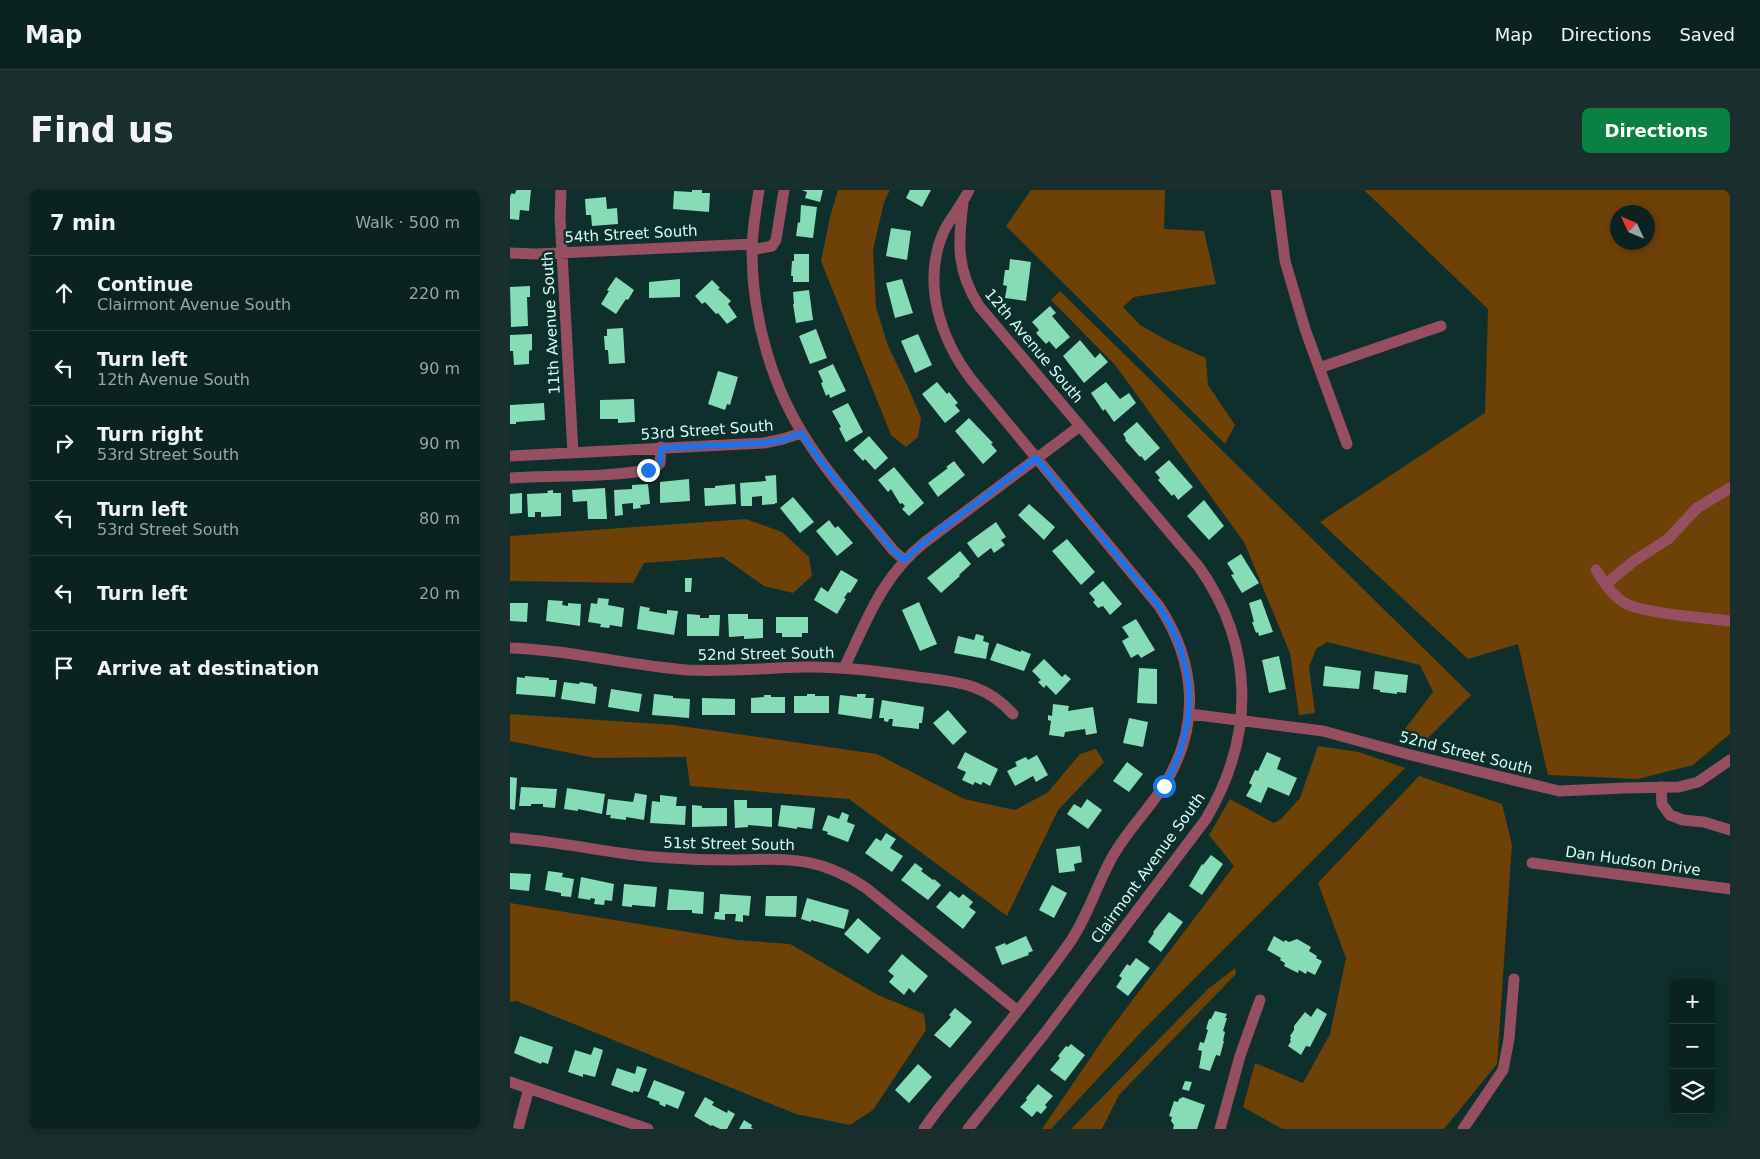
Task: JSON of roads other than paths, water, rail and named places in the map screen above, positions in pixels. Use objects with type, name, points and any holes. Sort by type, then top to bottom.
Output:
[{"type":"street","name":"11th Avenue South","points":[[561,190],[560,217],[573,454]]},
{"type":"street","points":[[758,190],[752,247],[755,293],[762,335],[775,375],[801,433],[826,468],[893,550],[904,560]]},
{"type":"street","name":"54th Street South","points":[[510,253],[772,246],[776,240],[784,190]]},
{"type":"street","name":"12th Avenue South","points":[[969,190],[964,201],[949,222],[937,253],[934,290],[940,320],[945,336],[961,365],[1036,458]]},
{"type":"street","points":[[1276,190],[1285,261],[1305,329],[1347,444]]},
{"type":"street","name":"12th Avenue South","points":[[844,668],[878,597],[894,571],[904,560],[924,542],[1080,426],[979,306],[966,283],[960,258],[959,234],[964,201]]},
{"type":"street","points":[[1319,368],[1441,326]]},
{"type":"street","name":"Clairmont Avenue South","points":[[968,1129],[1051,1025],[1206,819],[1216,802],[1230,770],[1241,720],[1243,702],[1241,667],[1233,632],[1219,598],[1200,567],[1080,426]]},
{"type":"street","name":"53rd Street South","points":[[510,456],[764,443],[783,440],[801,433]]},
{"type":"street","points":[[510,478],[648,470],[660,463],[661,448]]},
{"type":"street","name":"Clairmont Avenue South","points":[[924,1129],[1018,1011],[1081,924],[1115,852],[1168,780],[1183,745],[1190,714],[1186,665],[1168,620],[1159,606],[1036,458]]},
{"type":"street","points":[[1606,584],[1634,561],[1668,539],[1697,508],[1730,488]]},
{"type":"street","points":[[1596,570],[1613,594],[1625,604],[1640,609],[1730,621]]},
{"type":"street","name":"52nd Street South","points":[[510,648],[572,653],[688,670],[805,667],[883,671],[967,684],[988,692],[1013,714]]},
{"type":"street","name":"52nd Street South","points":[[1190,714],[1323,731],[1407,754],[1559,791],[1679,787],[1698,782],[1730,760]]},
{"type":"street","points":[[1661,787],[1662,804],[1670,815],[1683,820],[1704,822],[1730,830]]},
{"type":"street","name":"51st Street South","points":[[510,838],[559,843],[652,857],[704,860],[785,859],[800,860],[829,868],[842,873],[866,888],[1018,1011]]},
{"type":"street","name":"Dan Hudson Drive","points":[[1532,863],[1730,889]]},
{"type":"street","points":[[1463,1129],[1503,1070],[1509,1038],[1514,979]]},
{"type":"street","points":[[1220,1129],[1240,1056],[1260,1000]]},
{"type":"street","points":[[510,1082],[648,1129]]},
{"type":"street","points":[[518,1129],[529,1088]]}]
